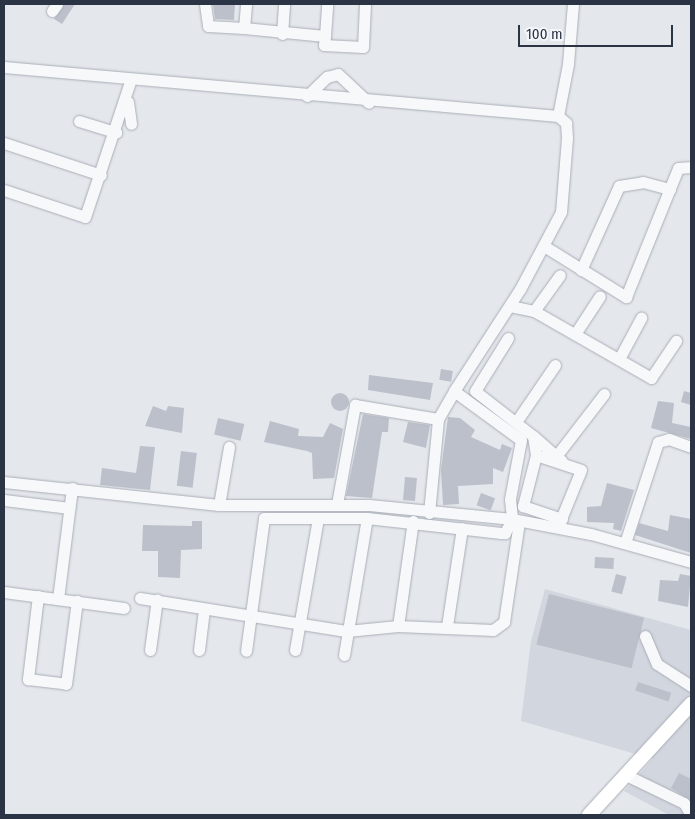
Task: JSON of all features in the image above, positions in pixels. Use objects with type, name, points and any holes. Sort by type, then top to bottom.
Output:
[{"type":"main road","points":[[589,815],[691,704]]},
{"type":"street","points":[[205,4],[208,26],[244,28],[282,34],[325,36]]},
{"type":"street","points":[[244,28],[246,4]]},
{"type":"street","points":[[282,34],[284,4]]},
{"type":"street","points":[[327,4],[324,45],[362,47],[364,4]]},
{"type":"street","points":[[429,513],[438,419],[454,391],[510,306],[561,212],[567,138],[562,119],[573,4]]},
{"type":"street","points":[[4,67],[369,103],[562,119]]},
{"type":"street","points":[[307,96],[338,74],[369,103]]},
{"type":"street","points":[[4,190],[86,217],[116,132],[131,80]]},
{"type":"street","points":[[127,98],[131,124]]},
{"type":"street","points":[[80,121],[116,132]]},
{"type":"street","points":[[4,143],[101,175]]},
{"type":"street","points":[[544,246],[626,297],[678,168],[691,167]]},
{"type":"street","points":[[581,270],[619,186],[642,182],[670,189]]},
{"type":"street","points":[[534,311],[560,274]]},
{"type":"street","points":[[575,334],[600,296]]},
{"type":"street","points":[[510,306],[534,311],[651,378],[676,341]]},
{"type":"street","points":[[619,359],[641,318]]},
{"type":"street","points":[[508,338],[475,391],[561,459],[581,472],[559,524]]},
{"type":"street","points":[[516,422],[555,365]]},
{"type":"street","points":[[140,598],[157,599],[300,624],[347,630],[398,626],[447,626],[494,630],[502,626],[516,521],[510,499],[521,440],[454,391]]},
{"type":"street","points":[[561,459],[604,394]]},
{"type":"street","points":[[337,504],[355,405],[438,419]]},
{"type":"street","points":[[533,436],[536,456],[523,506],[559,524],[691,562]]},
{"type":"street","points":[[625,543],[658,442],[669,439],[691,447]]},
{"type":"street","points":[[219,504],[229,447]]},
{"type":"street","points":[[536,456],[561,459]]},
{"type":"street","points":[[4,482],[219,504],[337,504],[559,524]]},
{"type":"street","points":[[58,599],[72,488]]},
{"type":"street","points":[[4,500],[70,508]]},
{"type":"street","points":[[246,651],[254,616],[264,518],[368,518],[505,533],[516,521]]},
{"type":"street","points":[[295,650],[318,518]]},
{"type":"street","points":[[344,655],[368,518]]},
{"type":"street","points":[[398,626],[413,522]]},
{"type":"street","points":[[447,626],[462,528]]},
{"type":"street","points":[[4,592],[124,608]]},
{"type":"street","points":[[38,596],[28,679],[66,684],[77,602]]},
{"type":"street","points":[[150,650],[157,599]]},
{"type":"street","points":[[199,650],[204,608]]},
{"type":"street","points":[[646,636],[657,664],[691,686]]},
{"type":"street","points":[[626,775],[684,803],[691,815]]},
{"type":"shaded area","points":[[545,589],[691,630],[691,815],[669,815],[624,791],[653,759],[521,721],[531,641]]},
{"type":"building","points":[[64,4],[75,4],[62,24],[54,19]]},
{"type":"building","points":[[213,4],[235,4],[234,20],[215,19]]},
{"type":"building","points":[[441,369],[453,371],[451,382],[439,380]]},
{"type":"building","points":[[369,375],[433,383],[430,400],[368,390]]},
{"type":"building","points":[[684,391],[691,393],[691,405],[681,402]]},
{"type":"building","points":[[340,393],[346,396],[349,402],[346,408],[340,411],[334,408],[331,402],[334,396]]},
{"type":"building","points":[[658,401],[674,403],[672,423],[691,427],[691,439],[651,428]]},
{"type":"building","points":[[153,406],[166,411],[168,406],[184,408],[182,433],[145,426]]},
{"type":"building","points":[[363,414],[389,418],[388,432],[382,432],[372,498],[346,496]]},
{"type":"building","points":[[448,417],[460,418],[475,430],[471,437],[500,450],[502,444],[512,448],[503,472],[493,468],[493,484],[458,486],[459,504],[443,505],[441,470]]},
{"type":"building","points":[[218,418],[244,424],[240,441],[214,435]]},
{"type":"building","points":[[270,421],[299,429],[298,436],[323,437],[330,423],[343,429],[334,478],[313,479],[312,453],[264,442]]},
{"type":"building","points":[[408,422],[430,425],[426,448],[403,442]]},
{"type":"building","points":[[140,446],[155,447],[150,490],[100,485],[102,468],[136,473]]},
{"type":"building","points":[[181,451],[197,453],[193,488],[177,486]]},
{"type":"building","points":[[405,477],[417,478],[415,501],[403,500]]},
{"type":"building","points":[[607,483],[634,490],[621,531],[613,529],[614,523],[587,522],[587,507],[601,506]]},
{"type":"building","points":[[481,493],[495,498],[491,510],[477,505]]},
{"type":"building","points":[[670,515],[691,519],[691,553],[635,535],[639,523],[668,531]]},
{"type":"building","points":[[192,521],[202,521],[202,549],[181,550],[180,578],[158,577],[158,551],[142,551],[143,525],[192,526]]},
{"type":"building","points":[[595,557],[614,558],[613,569],[594,568]]},
{"type":"building","points":[[616,574],[627,577],[622,594],[611,591]]},
{"type":"building","points":[[680,574],[691,576],[688,607],[658,601],[660,580],[678,581]]},
{"type":"building","points":[[549,594],[644,618],[632,668],[536,644]]},
{"type":"building","points":[[638,682],[671,693],[669,701],[635,691]]},
{"type":"building","points":[[679,773],[691,779],[691,801],[671,788]]}]
